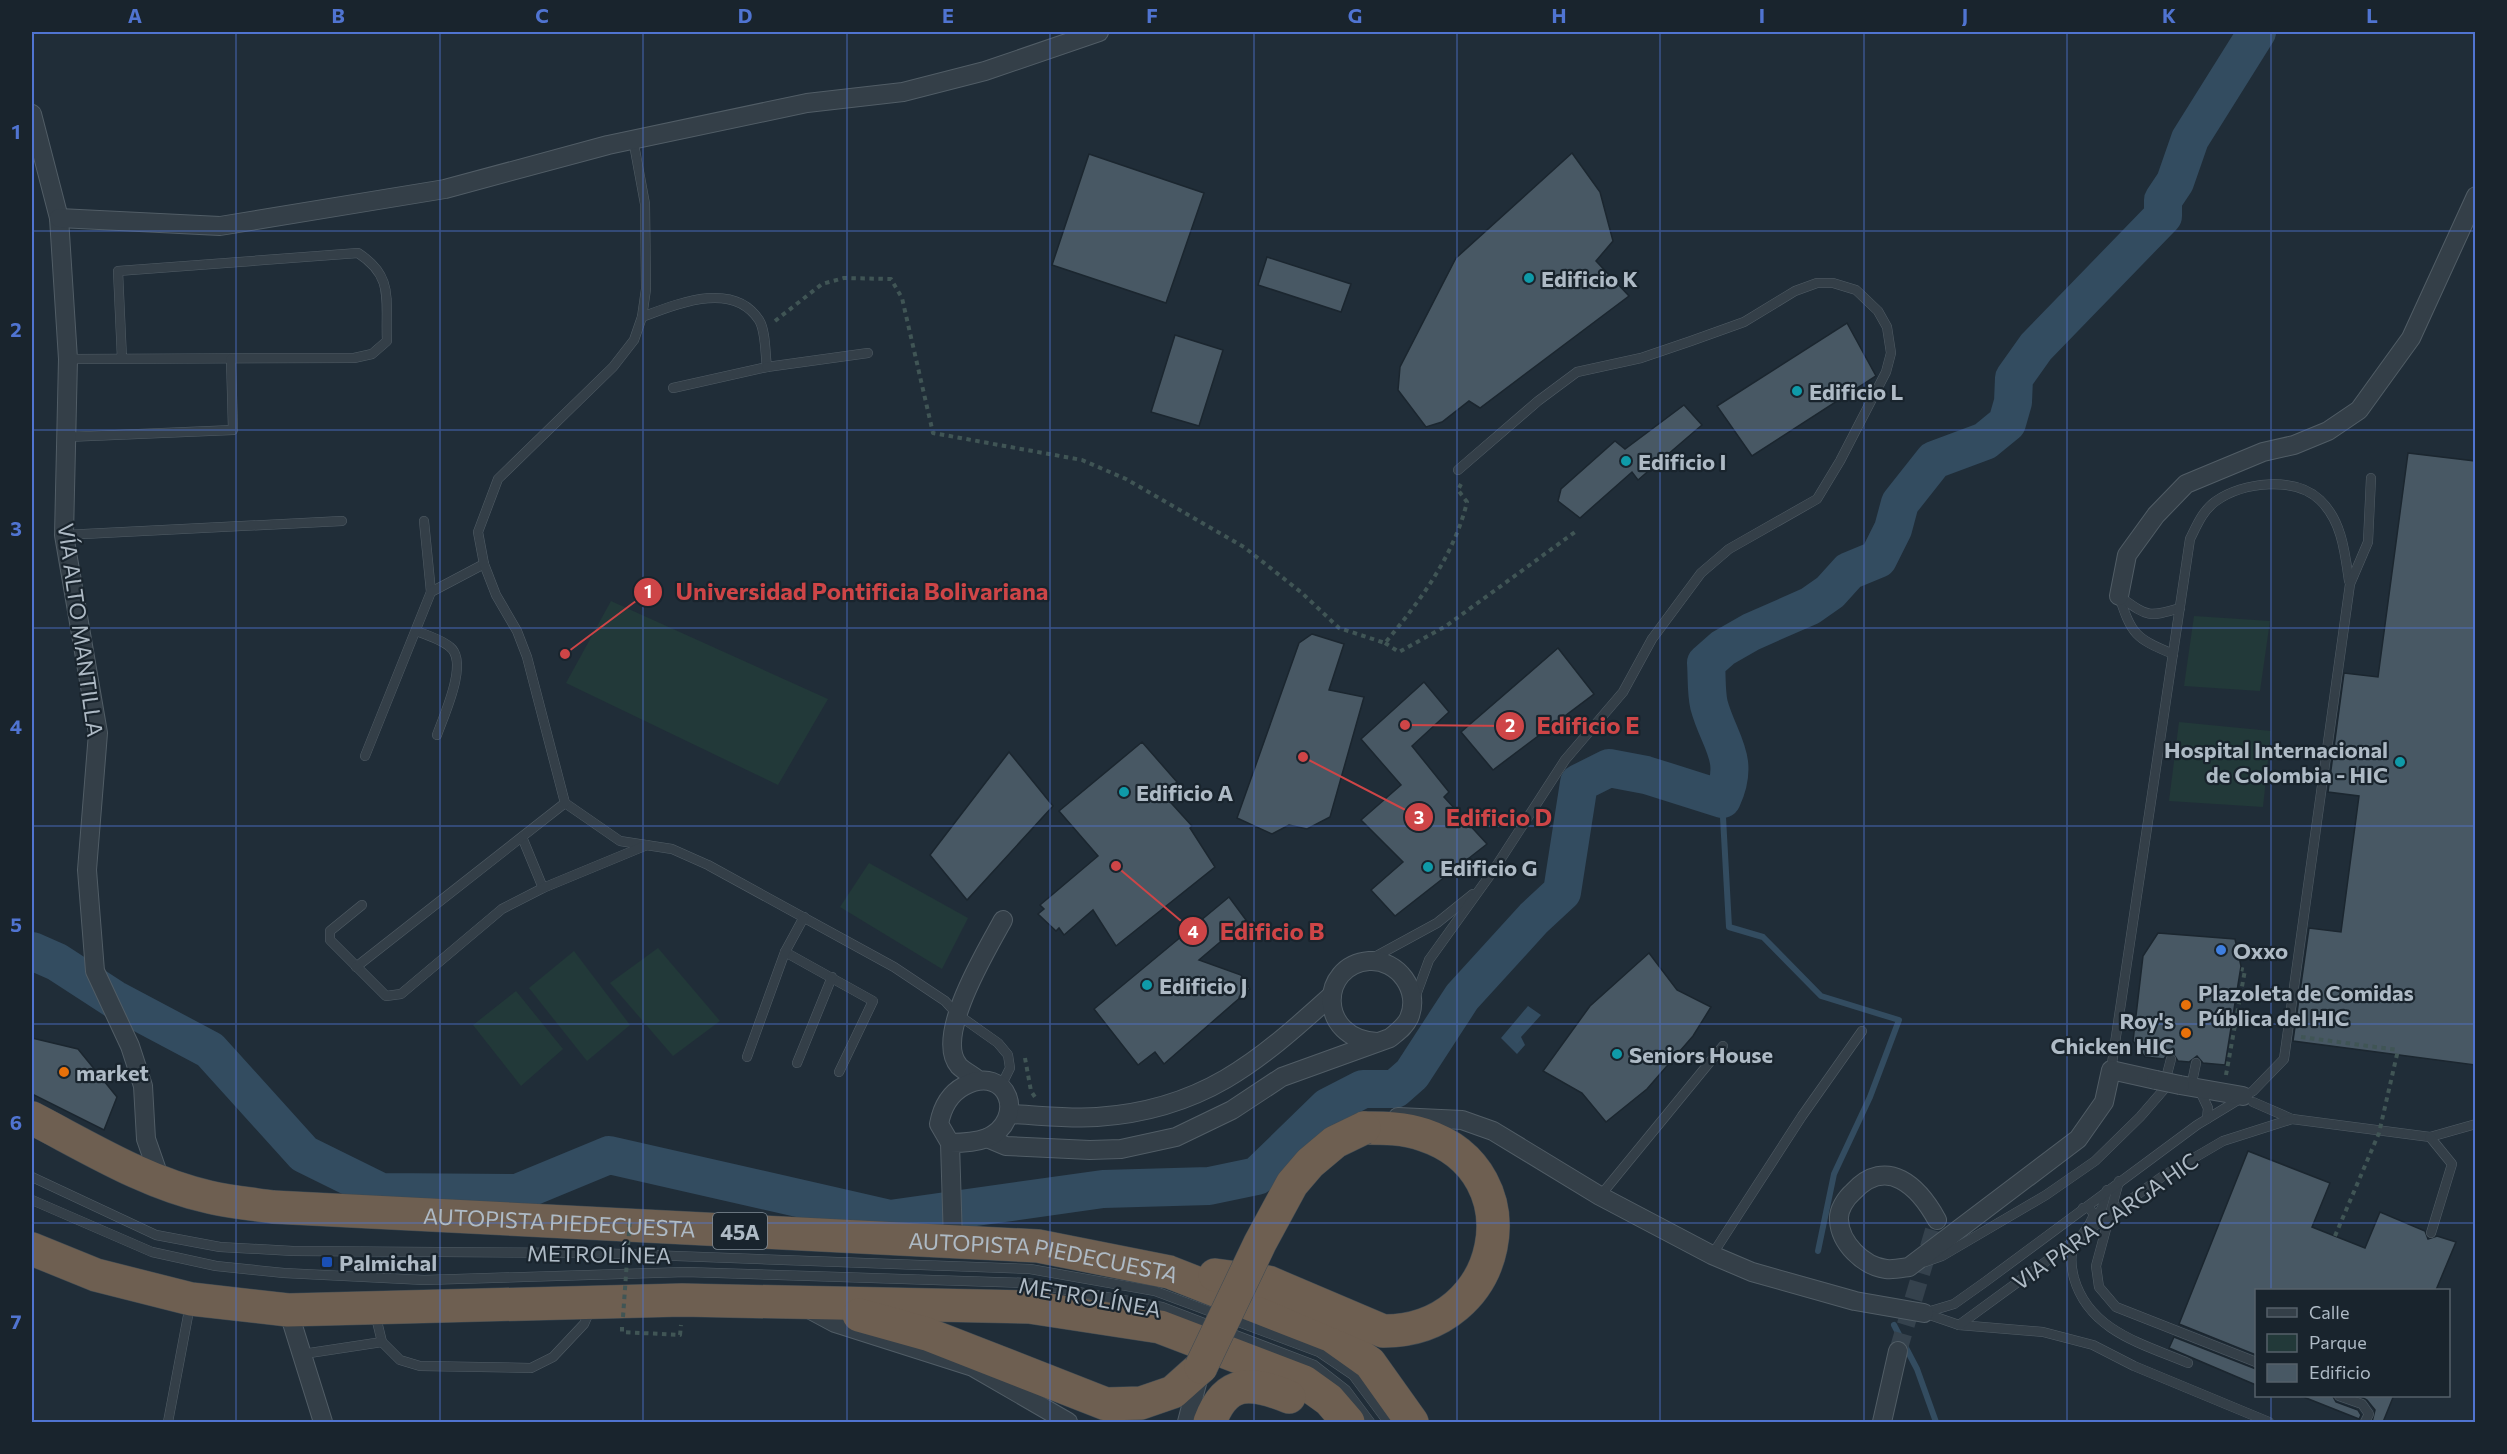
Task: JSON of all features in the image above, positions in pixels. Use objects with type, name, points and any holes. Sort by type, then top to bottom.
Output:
[{"type":"highway","name":"AUTOPISTA PIEDECUESTA","points":[[32,1118],[123,1166],[161,1182],[208,1197],[273,1207],[952,1230],[1169,1272],[1332,1336],[1370,1363],[1412,1422]]},
{"type":"highway","points":[[795,1301],[927,1334],[1106,1404],[1141,1403],[1173,1392],[1201,1367],[1260,1243],[1292,1184],[1310,1163],[1335,1143],[1365,1128],[1396,1128],[1424,1135],[1452,1149],[1473,1168],[1488,1197],[1494,1230],[1491,1255],[1481,1278],[1460,1305],[1427,1325],[1399,1331],[1383,1331],[1268,1282],[1231,1276],[1169,1272]]},
{"type":"highway","points":[[32,1249],[96,1275],[191,1299],[288,1310],[795,1301],[1029,1307],[1160,1327],[1304,1382],[1355,1422]]},
{"type":"highway","points":[[1210,1422],[1222,1400],[1233,1390],[1248,1384],[1264,1387],[1355,1422]]},
{"type":"street","points":[[59,218],[220,226],[445,189],[633,140],[807,103],[903,92],[985,71],[1099,32]]},
{"type":"street","name":"VÍA ALTO MANTILLA","points":[[32,114],[59,218],[68,359],[64,535],[98,733],[87,870],[95,971],[116,1013],[142,1086],[146,1139],[161,1182]]},
{"type":"street","points":[[2119,596],[2127,555],[2156,514],[2186,484],[2253,455],[2294,446],[2328,431],[2359,410],[2412,338],[2475,196]]},
{"type":"street","points":[[950,1143],[987,1138],[1000,1129],[1009,1114],[1009,1102],[1001,1086],[994,1081],[978,1080],[959,1066],[953,1054],[957,1014],[962,998],[1003,920]]},
{"type":"street","points":[[987,1138],[1006,1146],[1090,1150],[1120,1149],[1176,1137],[1233,1110],[1282,1077],[1390,1038],[1409,1018],[1412,1004],[1407,982],[1391,966],[1368,961],[1344,972],[1332,995],[1282,1040],[1221,1083],[1174,1104],[1147,1112],[1095,1117],[1009,1114]]},
{"type":"street","points":[[1332,995],[1332,1010],[1338,1024],[1348,1035],[1362,1041],[1377,1042]]},
{"type":"street","points":[[1937,1220],[1926,1200],[1913,1185],[1898,1178],[1881,1176],[1862,1181],[1846,1199],[1838,1219],[1847,1243],[1864,1262],[1887,1269],[1909,1267],[2078,1139],[2104,1102],[2111,1070],[2248,1099]]},
{"type":"street","points":[[952,1230],[950,1143],[939,1124],[941,1113],[955,1093],[978,1080]]},
{"type":"street","points":[[1365,1128],[1396,1117],[1462,1120],[1493,1131],[1600,1196],[1712,1255],[1752,1272],[1855,1301],[1924,1313]]},
{"type":"street","points":[[123,1166],[146,1139]]},
{"type":"street","points":[[795,1301],[835,1323],[974,1367],[1068,1422]]},
{"type":"street","points":[[288,1310],[323,1422]]},
{"type":"street","points":[[1882,1422],[1898,1350]]},
{"type":"street","points":[[1187,1422],[1201,1367]]},
{"type":"lane","points":[[633,140],[645,204],[646,289],[642,316],[634,340],[613,367],[498,479],[478,532],[484,564],[495,595],[517,631],[526,657],[565,803],[620,841],[672,849],[708,865],[894,967],[945,1001],[957,1014],[998,1043],[1008,1055],[1010,1068],[1001,1086]]},
{"type":"lane","points":[[68,359],[122,359],[231,359],[354,358],[372,354],[387,340],[384,277],[372,262],[358,253],[118,271],[122,359]]},
{"type":"lane","points":[[1412,1004],[1429,960],[1485,882],[1565,760],[1611,708],[1652,639],[1701,573],[1728,549],[1817,499],[1840,461],[1886,372],[1891,353],[1887,327],[1878,311],[1856,290],[1833,283],[1817,284],[1795,291],[1744,322],[1641,358],[1577,372],[1538,401],[1458,470]]},
{"type":"lane","points":[[642,316],[685,301],[718,297],[747,307],[761,322],[767,367]]},
{"type":"lane","points":[[673,387],[767,367],[868,353]]},
{"type":"lane","points":[[67,437],[233,430],[231,359]]},
{"type":"lane","points":[[1924,1313],[1954,1304],[2119,1181],[2207,1119],[2248,1099],[2253,1090],[2284,1059],[2350,584],[2368,542],[2371,478]]},
{"type":"lane","points":[[2111,1070],[2190,539],[2199,519],[2214,502],[2233,491],[2255,486],[2300,488],[2320,500],[2336,521],[2345,551],[2350,584]]},
{"type":"lane","points":[[64,535],[342,521]]},
{"type":"lane","points":[[365,756],[431,592],[424,521]]},
{"type":"lane","points":[[431,592],[484,564]]},
{"type":"lane","points":[[2119,596],[2140,611],[2154,616],[2180,608]]},
{"type":"lane","points":[[2119,596],[2132,631],[2147,643],[2173,654]]},
{"type":"lane","points":[[416,631],[450,646],[455,653],[459,668],[437,735]]},
{"type":"lane","points":[[356,967],[565,803]]},
{"type":"lane","points":[[522,837],[543,888]]},
{"type":"lane","points":[[362,905],[330,931],[330,940],[386,996],[401,994],[502,909],[543,888],[648,845]]},
{"type":"lane","points":[[1368,961],[1437,923],[1485,882]]},
{"type":"lane","points":[[747,1057],[784,952],[804,917]]},
{"type":"lane","points":[[784,952],[873,1000],[839,1072]]},
{"type":"lane","points":[[797,1063],[832,977]]},
{"type":"lane","points":[[1712,1255],[1802,1116],[1862,1031]]},
{"type":"lane","points":[[1600,1196],[1723,1046]]},
{"type":"lane","points":[[2171,1059],[2176,1085]]},
{"type":"lane","points":[[1909,1267],[1942,1256],[2046,1195],[2087,1167],[2176,1085],[2196,1063]]},
{"type":"lane","points":[[2176,1085],[2206,1098],[2207,1119]]},
{"type":"lane","name":"VIA PARA CARGA HIC","points":[[2248,1099],[2292,1119],[2430,1137],[2475,1124]]},
{"type":"lane","name":"VIA PARA CARGA HIC","points":[[1959,1325],[2163,1176],[2223,1142],[2292,1119]]},
{"type":"lane","points":[[2430,1137],[2452,1164],[2431,1233]]},
{"type":"lane","name":"METROLÍNEA","points":[[32,1177],[156,1235],[220,1247],[292,1251],[596,1253],[1030,1269],[1166,1293],[1319,1352],[1353,1375],[1388,1422]]},
{"type":"lane","points":[[2119,1181],[2096,1266],[2099,1287],[2116,1306],[2255,1362]]},
{"type":"lane","points":[[2107,1190],[2102,1208],[2072,1251],[2072,1269],[2078,1291],[2105,1326],[2188,1363]]},
{"type":"lane","name":"METROLÍNEA","points":[[32,1200],[152,1252],[216,1266],[284,1273],[424,1280],[686,1272],[1028,1283],[1162,1307],[1314,1365],[1346,1390],[1355,1422]]},
{"type":"lane","points":[[2083,1208],[2089,1208],[2094,1214],[2086,1231]]},
{"type":"lane","points":[[168,1422],[191,1299]]},
{"type":"lane","points":[[374,1308],[382,1342],[400,1360],[420,1366],[531,1368],[553,1357],[584,1324],[593,1303]]},
{"type":"lane","points":[[1924,1313],[1959,1325],[2043,1332],[2093,1345],[2134,1366],[2269,1422]]},
{"type":"lane","points":[[303,1354],[382,1342]]},
{"type":"lane","points":[[2344,1397],[2362,1404],[2369,1413],[2365,1422]]},
{"type":"path","points":[[762,330],[822,284],[844,278],[891,279],[902,298],[933,433],[1082,460],[1126,479],[1244,547],[1302,594],[1339,628],[1384,643],[1400,652],[1446,626],[1575,532]]},
{"type":"path","points":[[1384,643],[1419,602],[1462,522],[1467,502],[1458,490],[1468,462]]},
{"type":"path","points":[[2222,1093],[2240,1005],[2245,970],[2241,969]]},
{"type":"path","points":[[2287,1035],[2398,1050],[2379,1133],[2335,1236]]},
{"type":"path","points":[[623,1317],[630,1218]]},
{"type":"green space","points":[[611,601],[828,699],[778,785],[566,683]]},
{"type":"green space","points":[[2194,616],[2270,621],[2260,691],[2184,686]]},
{"type":"green space","points":[[2179,722],[2271,731],[2263,807],[2169,801]]},
{"type":"green space","points":[[869,863],[968,918],[942,969],[840,907]]},
{"type":"green space","points":[[658,948],[720,1021],[673,1056],[610,983]]},
{"type":"green space","points":[[574,951],[630,1025],[587,1061],[529,988]]},
{"type":"green space","points":[[516,991],[563,1049],[521,1086],[473,1025]]},
{"type":"water","points":[[1528,1006],[1541,1015],[1521,1037],[1525,1045],[1517,1054],[1501,1038]]},
{"type":"building","name":"Edificio K","points":[[1572,153],[1600,192],[1613,241],[1596,261],[1629,296],[1480,408],[1469,401],[1442,422],[1426,427],[1398,390],[1400,367],[1456,258]]},
{"type":"building","points":[[1089,154],[1204,193],[1166,303],[1052,265]]},
{"type":"building","points":[[1267,257],[1351,284],[1341,312],[1258,285]]},
{"type":"building","name":"Edificio L","points":[[1847,323],[1876,376],[1752,456],[1717,406]]},
{"type":"building","points":[[1175,335],[1223,350],[1199,426],[1151,412]]},
{"type":"building","name":"Edificio I","points":[[1684,405],[1702,425],[1638,480],[1632,472],[1580,518],[1558,501],[1561,489],[1615,441],[1625,449]]},
{"type":"building","name":"Hospital Internacional de Colombia - HIC","points":[[2408,453],[2475,461],[2475,1065],[2293,1041],[2309,928],[2341,932],[2359,796],[2328,792],[2344,673],[2378,677]]},
{"type":"building","points":[[1312,634],[1344,644],[1329,690],[1364,697],[1330,817],[1307,829],[1289,825],[1272,834],[1237,818],[1299,643]]},
{"type":"building","points":[[1558,648],[1594,694],[1493,770],[1461,732]]},
{"type":"building","points":[[1424,682],[1449,712],[1412,746],[1449,792],[1444,797],[1487,844],[1395,916],[1371,890],[1403,862],[1361,820],[1401,785],[1361,739]]},
{"type":"building","points":[[1142,742],[1177,782],[1163,794],[1192,826],[1190,828],[1215,867],[1116,946],[1093,910],[1064,935],[1059,928],[1056,931],[1038,914],[1044,909],[1040,905],[1098,856],[1059,811]]},
{"type":"building","points":[[1009,752],[1053,806],[967,900],[930,855]]},
{"type":"building","name":"Edificio J","points":[[1229,897],[1246,920],[1199,960],[1241,975],[1250,989],[1164,1064],[1155,1052],[1138,1065],[1094,1009]]},
{"type":"building","name":"Plazoleta de Comidas Pública del HIC","points":[[2158,933],[2235,939],[2241,966],[2225,1065],[2203,1063],[2197,1056],[2189,1062],[2178,1061],[2172,1052],[2164,1059],[2145,1057],[2133,1041],[2143,956]]},
{"type":"building","name":"Seniors House","points":[[1649,953],[1677,990],[1711,1007],[1693,1036],[1647,1089],[1606,1122],[1582,1093],[1543,1071],[1590,1006]]},
{"type":"building","name":"market","points":[[32,1038],[78,1049],[117,1097],[104,1130],[32,1094]]},
{"type":"building","points":[[2248,1151],[2330,1183],[2312,1227],[2365,1248],[2380,1212],[2425,1231],[2428,1239],[2437,1236],[2456,1242],[2436,1289],[2255,1289],[2255,1355],[2179,1324]]},
{"type":"building","points":[[2174,1337],[2255,1369],[2255,1385],[2169,1348]]},
{"type":"building","points":[[2304,1397],[2333,1397],[2336,1402],[2358,1410],[2361,1415],[2359,1419]]},
{"type":"building","points":[[2362,1397],[2393,1397],[2383,1422],[2372,1422],[2375,1410]]},
{"type":"waterway","points":[[32,951],[57,962],[114,999],[210,1050],[304,1154],[381,1192],[517,1193],[609,1155],[890,1219],[1103,1189],[1209,1186],[1257,1176],[1328,1107],[1363,1089],[1395,1089],[1412,1074],[1462,997],[1534,918],[1562,892],[1579,783],[1609,768],[1646,775],[1722,799],[1727,785],[1729,761],[1709,705],[1706,663],[1723,648],[1751,632],[1810,606],[1830,592],[1849,571],[1878,559],[1893,529],[1900,503],[1934,460],[1985,441],[2007,423],[2013,402],[2014,378],[2036,347],[2163,216],[2163,200],[2175,182],[2190,139],[2257,32]]},
{"type":"waterway","points":[[1722,799],[1729,927],[1763,937],[1821,996],[1899,1020],[1870,1097],[1834,1174],[1818,1251]]},
{"type":"waterway","points":[[1894,1325],[1917,1369],[1936,1422]]},
{"type":"tunnel","points":[[1898,1351],[1937,1220]]},
{"type":"place","name":"Edificio K","points":[[1529,278]]},
{"type":"place","name":"Edificio L","points":[[1797,391]]},
{"type":"place","name":"Edificio I","points":[[1626,461]]},
{"type":"place","name":"Universidad Pontificia Bolivariana","points":[[565,654]]},
{"type":"place","name":"Edificio E","points":[[1405,725]]},
{"type":"place","name":"Edificio D","points":[[1303,757]]},
{"type":"place","name":"Hospital Internacional de Colombia - HIC","points":[[2400,762]]},
{"type":"place","name":"Edificio A","points":[[1124,792]]},
{"type":"place","name":"Edificio B","points":[[1116,866]]},
{"type":"place","name":"Edificio G","points":[[1428,867]]},
{"type":"place","name":"Oxxo","points":[[2221,950]]},
{"type":"place","name":"Edificio J","points":[[1147,985]]},
{"type":"place","name":"Plazoleta de Comidas Pública del HIC","points":[[2186,1005]]},
{"type":"place","name":"Roy's Chicken HIC","points":[[2186,1033]]},
{"type":"place","name":"Seniors House","points":[[1617,1054]]},
{"type":"place","name":"market","points":[[64,1072]]},
{"type":"place","name":"Palmichal","points":[[327,1262]]}]
